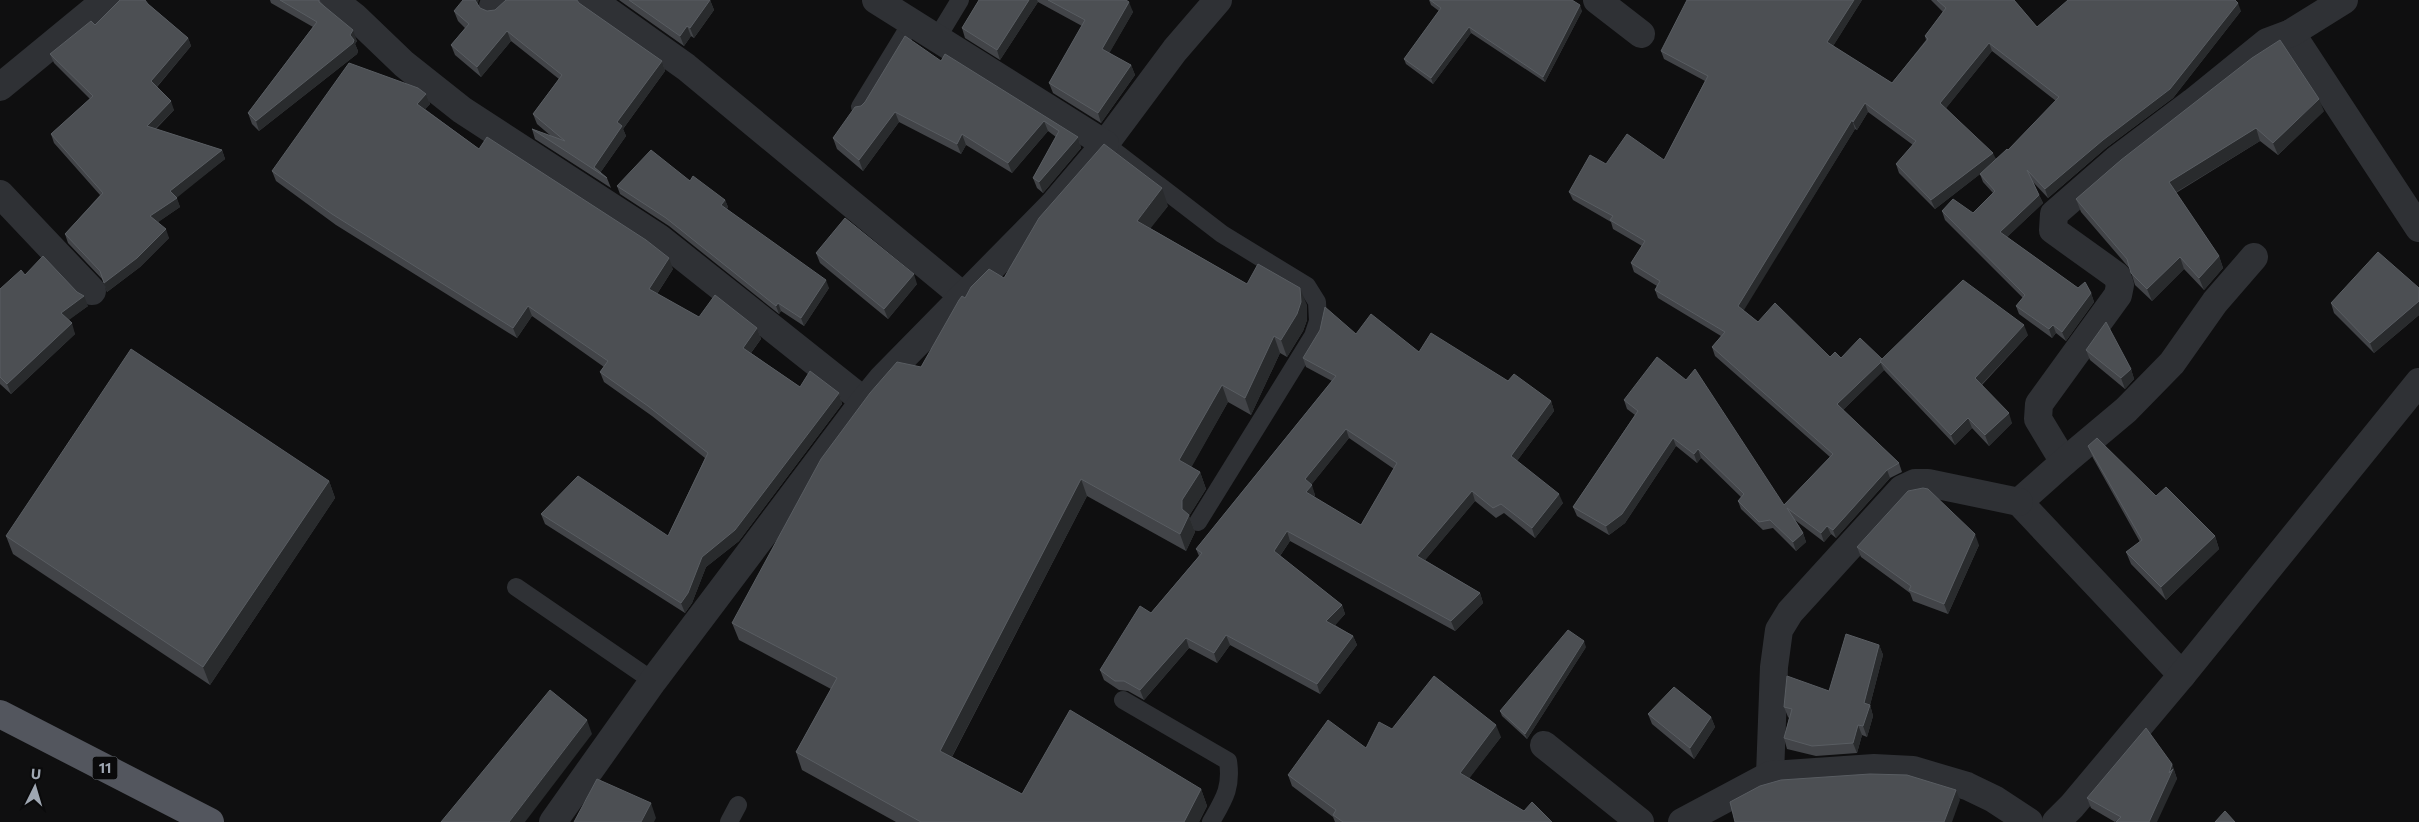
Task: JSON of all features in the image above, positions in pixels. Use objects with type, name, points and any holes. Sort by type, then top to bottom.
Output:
[{"type":"highway","name":"11","points":[[0,714],[210,822]]},
{"type":"street","points":[[1,84],[106,0]]},
{"type":"street","points":[[333,0],[355,17],[404,64],[462,110],[659,238],[864,401]]},
{"type":"street","points":[[592,0],[686,67],[963,296]]},
{"type":"street","points":[[876,0],[1105,144]]},
{"type":"street","points":[[553,822],[653,681],[864,401],[882,379],[1054,204],[1105,144],[1175,50],[1218,0]]},
{"type":"street","points":[[1597,0],[1641,34]]},
{"type":"street","points":[[2064,462],[2038,419],[2039,404],[2118,295],[2120,285],[2117,276],[2053,230],[2054,214],[2097,175],[2267,42],[2291,33],[2344,0]]},
{"type":"street","points":[[2291,33],[2419,228]]},
{"type":"street","points":[[0,194],[92,291]]},
{"type":"street","points":[[2020,502],[2126,410],[2172,363],[2215,302],[2254,257]]},
{"type":"street","points":[[2056,822],[2072,806],[2182,675],[2419,382]]},
{"type":"street","points":[[1770,775],[1774,667],[1779,630],[1790,612],[1902,489],[1915,483],[1928,483],[2020,502],[2182,675]]},
{"type":"street","points":[[1544,745],[1640,822]]},
{"type":"street","points":[[1682,822],[1770,775],[1874,768],[1913,770],[1967,786],[1994,799],[2029,822]]},
{"type":"lane","points":[[936,38],[960,0]]},
{"type":"lane","points":[[860,107],[912,22]]},
{"type":"lane","points":[[1105,144],[1222,234],[1307,286],[1317,302],[1318,321],[1312,336],[1198,522]]},
{"type":"lane","points":[[516,587],[653,681]]},
{"type":"lane","points":[[1123,700],[1228,761],[1230,779],[1223,800],[1211,822]]},
{"type":"lane","points":[[729,822],[738,806]]},
{"type":"building","points":[[120,0],[145,0],[188,38],[151,81],[171,101],[147,126],[222,150],[170,191],[177,198],[150,216],[166,229],[137,258],[104,283],[100,271],[65,234],[103,193],[51,134],[93,96],[50,54],[91,21],[95,25]]},
{"type":"building","points":[[280,0],[319,0],[353,30],[350,35],[354,40],[353,43],[256,121],[248,113],[317,22]]},
{"type":"building","points":[[463,0],[475,0],[480,8],[487,11],[495,10],[506,0],[577,0],[662,61],[617,122],[622,126],[594,167],[607,178],[532,129],[565,141],[533,114],[562,75],[507,31],[477,67],[451,45],[469,24],[454,11]]},
{"type":"building","points":[[629,0],[710,0],[690,28],[687,26],[680,36]]},
{"type":"building","points":[[979,0],[1029,0],[997,50],[962,28]]},
{"type":"building","points":[[1048,0],[1126,0],[1129,2],[1102,49],[1131,65],[1098,113],[1049,83],[1085,20]]},
{"type":"building","points":[[1430,0],[1572,0],[1580,5],[1543,77],[1469,27],[1431,78],[1404,59],[1441,8]]},
{"type":"building","points":[[1687,0],[1854,0],[1827,42],[1892,83],[1928,39],[1925,36],[1946,8],[1937,0],[2014,0],[2037,27],[2068,0],[2235,0],[2238,3],[2170,89],[2103,140],[2045,189],[2027,170],[2039,195],[2000,232],[2078,288],[2085,282],[2091,293],[2062,332],[2053,325],[2049,329],[2016,306],[2025,295],[1942,211],[1953,199],[1973,213],[1995,191],[1980,174],[2008,150],[2059,97],[1989,43],[1940,103],[1993,153],[1931,200],[1896,164],[1916,141],[1865,103],[1853,122],[1852,120],[1738,306],[1758,322],[1775,303],[1830,357],[1835,352],[1841,358],[1860,338],[1882,359],[1837,404],[1899,463],[1887,470],[1833,530],[1827,526],[1821,533],[1787,508],[1803,533],[1793,542],[1770,520],[1759,522],[1738,501],[1744,494],[1698,449],[1694,454],[1673,438],[1622,514],[1606,526],[1573,507],[1638,411],[1624,400],[1657,357],[1686,380],[1695,369],[1784,505],[1833,454],[1712,347],[1725,332],[1655,290],[1660,281],[1631,263],[1645,241],[1610,220],[1613,216],[1569,192],[1590,155],[1606,164],[1627,134],[1664,160],[1708,76],[1661,51]]},
{"type":"building","points":[[905,36],[941,61],[945,54],[1078,137],[1039,182],[1033,178],[1059,131],[1044,121],[1008,163],[962,134],[957,144],[895,112],[859,160],[833,138],[855,107],[861,106],[865,102]]},
{"type":"building","points":[[2280,40],[2319,99],[2273,143],[2256,128],[2169,182],[2219,256],[2199,278],[2180,257],[2147,289],[2131,273],[2127,259],[2076,199],[2121,160],[2252,58]]},
{"type":"building","points":[[349,63],[418,88],[426,94],[417,104],[479,149],[487,137],[646,240],[669,258],[649,289],[699,317],[715,295],[757,328],[743,348],[800,387],[810,371],[839,393],[735,530],[702,557],[688,593],[681,603],[541,514],[578,476],[668,536],[708,453],[648,406],[600,372],[608,361],[528,306],[513,328],[332,214],[272,171]]},
{"type":"building","points":[[1104,144],[1162,188],[1137,221],[1247,284],[1258,264],[1300,288],[1301,302],[1297,314],[1281,340],[1274,336],[1245,398],[1222,385],[1179,460],[1200,472],[1182,500],[1182,509],[1189,515],[1180,534],[1081,479],[940,751],[1022,794],[1070,710],[1201,789],[1184,822],[921,822],[796,752],[837,678],[732,623],[821,459],[870,393],[897,362],[921,367],[962,296],[965,298],[971,287],[989,269],[1004,278],[1039,218]]},
{"type":"building","points":[[651,150],[690,181],[693,176],[725,200],[721,205],[826,280],[801,318],[778,303],[776,306],[666,218],[617,186]]},
{"type":"building","points":[[845,218],[914,274],[884,309],[816,253]]},
{"type":"building","points":[[2378,252],[2419,288],[2419,301],[2370,343],[2331,303]]},
{"type":"building","points":[[43,256],[77,292],[84,296],[61,313],[72,323],[7,384],[0,377],[0,289],[21,270],[25,275]]},
{"type":"building","points":[[1963,280],[2024,325],[1975,378],[2009,413],[1985,435],[1968,418],[1951,435],[1880,361]]},
{"type":"building","points":[[1325,307],[1356,334],[1371,314],[1419,352],[1431,333],[1508,381],[1514,374],[1551,401],[1511,456],[1559,494],[1532,528],[1501,504],[1493,508],[1472,491],[1417,556],[1480,593],[1451,621],[1287,531],[1274,551],[1342,605],[1326,621],[1353,636],[1317,684],[1226,635],[1214,653],[1186,638],[1140,690],[1124,681],[1115,681],[1100,670],[1140,606],[1151,613],[1202,553],[1196,549],[1336,376],[1303,358],[1320,330]],"holes":[[[1346,429],[1397,463],[1361,525],[1306,492],[1312,485],[1305,479]]]},
{"type":"building","points":[[2106,322],[2131,369],[2121,378],[2086,350]]},
{"type":"building","points":[[131,349],[329,481],[203,667],[6,536]]},
{"type":"building","points":[[2097,438],[2156,496],[2166,487],[2215,536],[2161,587],[2126,552],[2142,540],[2088,446]]},
{"type":"building","points":[[1928,489],[1975,534],[1944,604],[1909,590],[1911,586],[1857,547],[1908,491]]},
{"type":"building","points":[[1568,630],[1584,641],[1525,734],[1500,711]]},
{"type":"building","points":[[1846,634],[1879,645],[1864,703],[1870,705],[1863,726],[1858,725],[1853,743],[1812,746],[1784,738],[1792,709],[1784,707],[1787,676],[1829,691]]},
{"type":"building","points":[[1434,676],[1496,725],[1460,773],[1524,811],[1532,802],[1552,822],[1343,822],[1333,815],[1336,810],[1288,775],[1328,720],[1366,748],[1379,722],[1392,729]]},
{"type":"building","points":[[1674,687],[1711,717],[1690,748],[1648,714]]},
{"type":"building","points":[[550,690],[587,720],[509,822],[441,822]]},
{"type":"building","points":[[2146,728],[2172,764],[2169,773],[2173,769],[2149,822],[2116,822],[2121,817],[2087,798]]},
{"type":"building","points":[[1870,774],[1907,775],[1956,790],[1944,822],[1735,822],[1730,802],[1760,786],[1781,780]]},
{"type":"building","points":[[597,779],[651,803],[641,822],[574,822]]},
{"type":"building","points":[[2225,811],[2235,822],[2215,822]]}]
